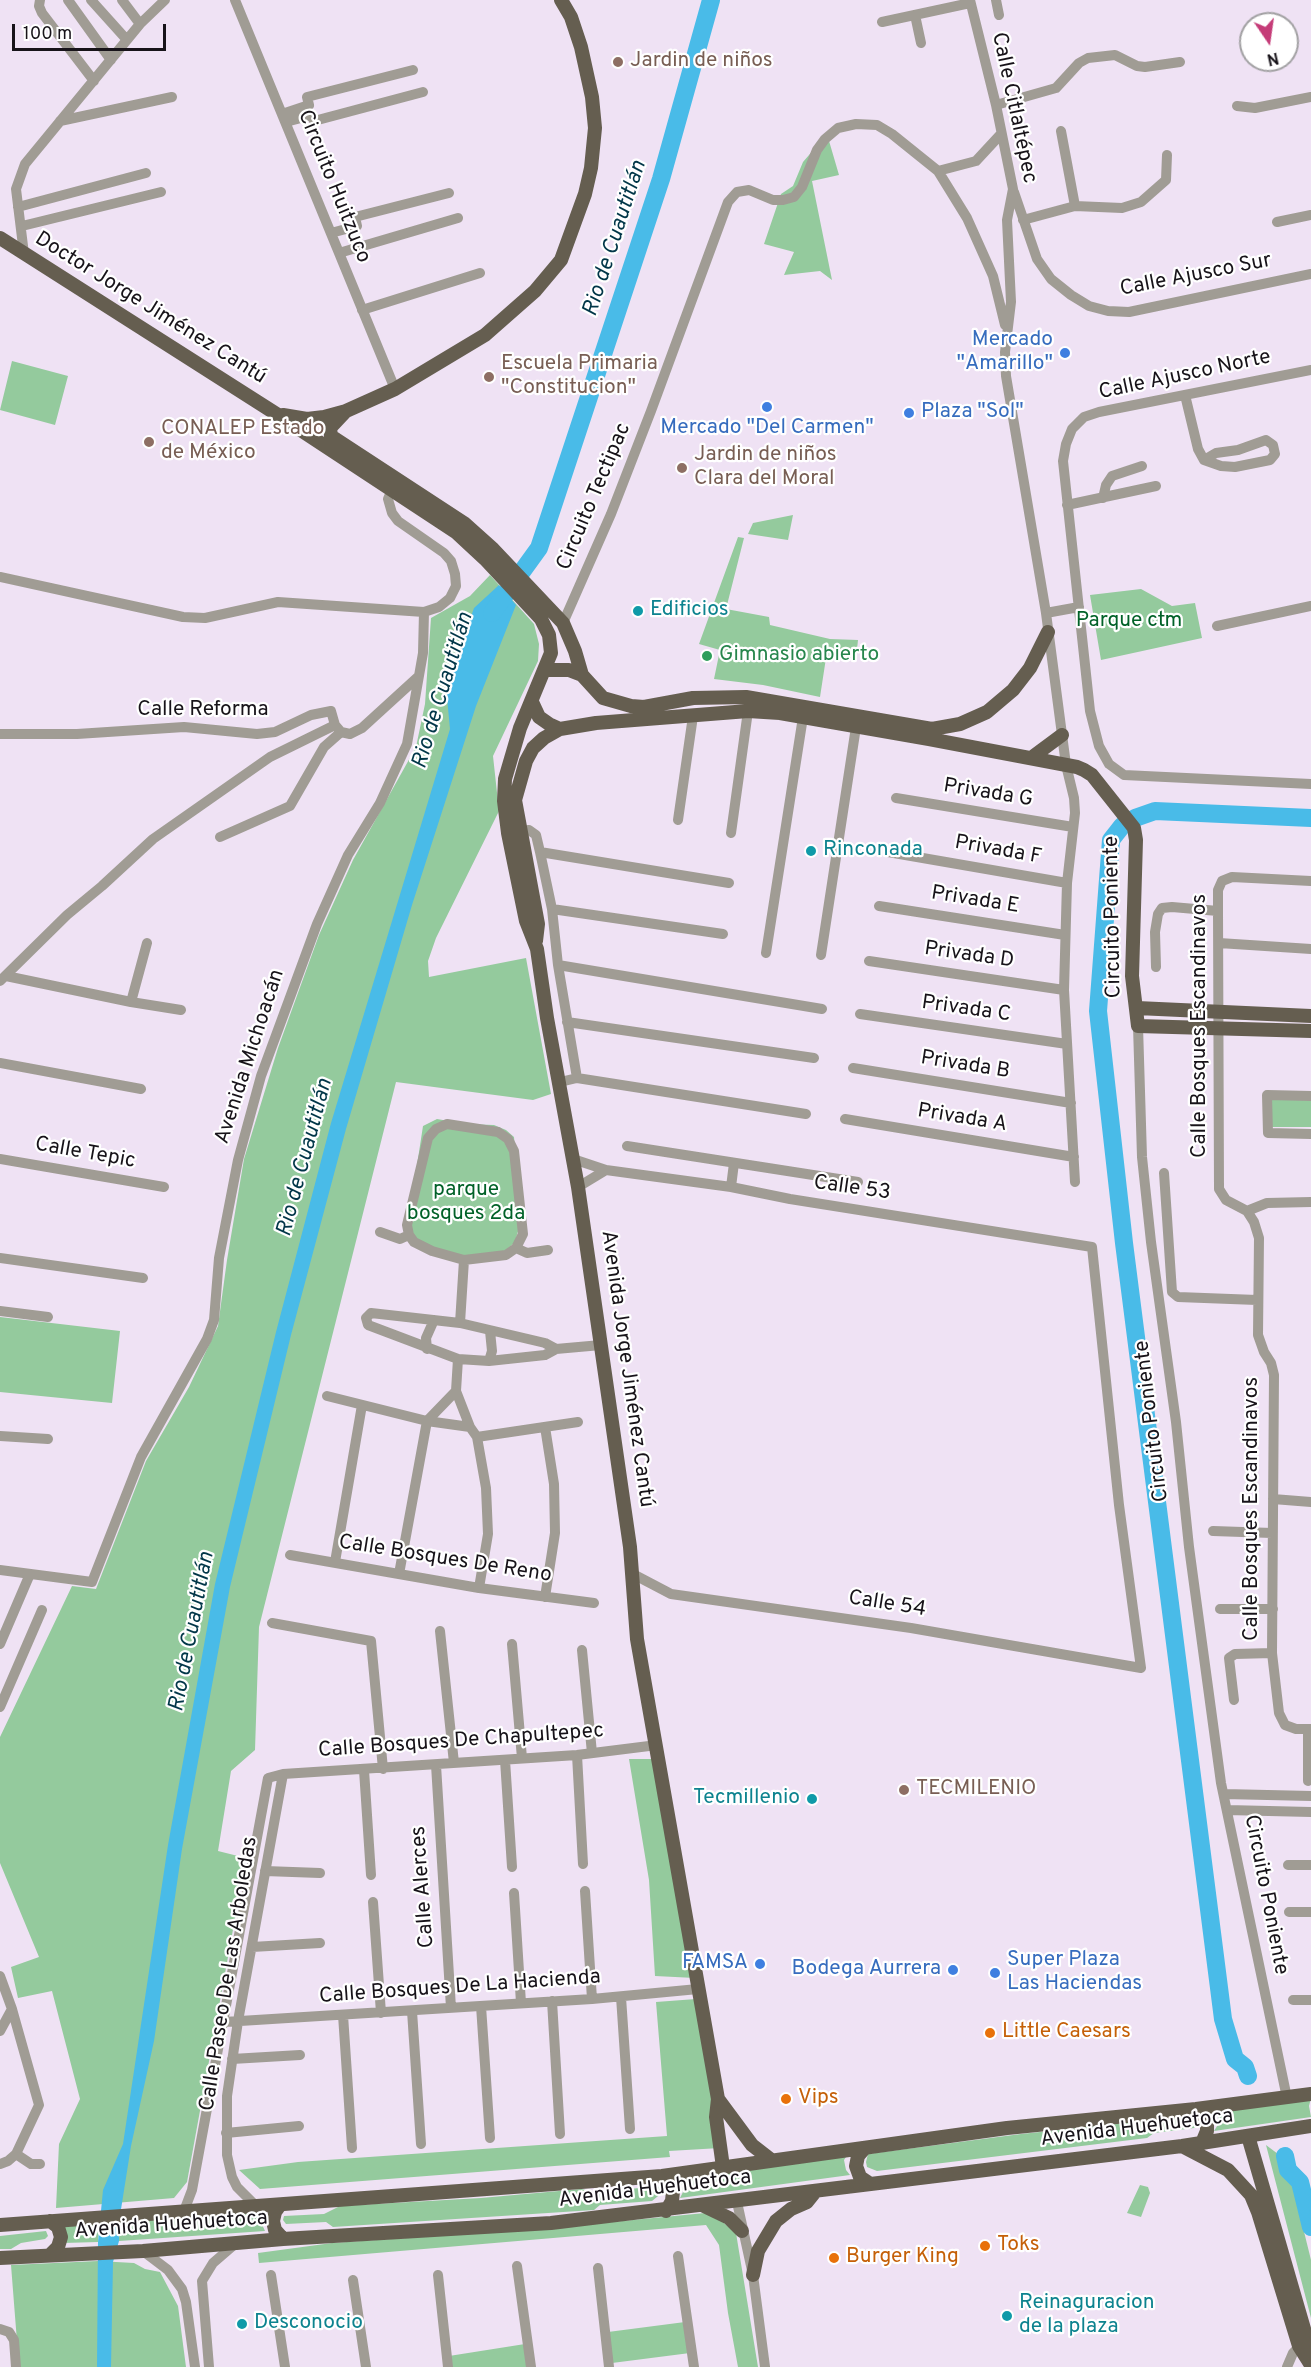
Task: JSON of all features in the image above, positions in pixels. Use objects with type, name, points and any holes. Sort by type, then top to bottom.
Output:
[{"type":"main road","points":[[278,415],[307,418],[346,411],[395,389],[485,335],[535,291],[561,260],[585,194],[591,168],[595,128],[592,97],[581,47],[571,17],[561,0]]},
{"type":"main road","name":"Doctor Jorge Jiménez Cantú","points":[[0,238],[278,415],[395,484]]},
{"type":"main road","points":[[346,411],[330,428],[331,436],[395,484],[464,524],[527,595],[563,623],[582,675],[603,698],[631,706],[644,707],[693,698],[746,697],[932,729],[960,724],[987,712],[1004,698],[1030,668],[1048,632]]},
{"type":"main road","name":"Avenida Jorge Jiménez Cantú","points":[[527,595],[549,635],[551,654],[512,753],[504,801],[508,833],[526,921],[536,946],[578,1187],[630,1547],[637,1639],[718,2099],[716,2117],[723,2167]]},
{"type":"main road","points":[[546,670],[569,670],[582,675]]},
{"type":"main road","points":[[536,946],[538,924],[516,800],[526,761],[533,748],[544,738],[560,729],[596,723],[604,707],[603,698]]},
{"type":"main road","points":[[532,702],[539,717],[560,729]]},
{"type":"main road","name":"Circuito Poniente","points":[[596,723],[748,711],[803,717],[1077,766],[1092,775],[1134,828],[1136,840],[1132,976],[1138,1026]]},
{"type":"main road","points":[[1031,758],[1062,735]]},
{"type":"main road","points":[[1137,1008],[1220,1010],[1311,1016]]},
{"type":"main road","points":[[1138,1026],[1311,1031]]},
{"type":"main road","name":"Avenida Huehuetoca","points":[[0,2225],[662,2176],[770,2159],[1006,2128],[1196,2109],[1311,2094]]},
{"type":"main road","name":"Avenida Jorge Jiménez Cantú","points":[[718,2099],[752,2145],[770,2159]]},
{"type":"main road","points":[[1196,2109],[1207,2122],[1207,2131],[1202,2143]]},
{"type":"main road","name":"Avenida Huehuetoca","points":[[0,2258],[51,2254],[143,2252],[284,2239],[550,2223],[666,2211],[870,2183],[1182,2146],[1311,2126]]},
{"type":"main road","points":[[1248,2136],[1307,2353]]},
{"type":"main road","points":[[1182,2146],[1228,2170],[1251,2195],[1307,2353]]},
{"type":"main road","points":[[865,2148],[858,2156],[856,2166],[860,2176],[870,2183]]},
{"type":"main road","points":[[662,2176],[670,2183],[673,2192],[672,2201],[666,2211]]},
{"type":"main road","points":[[753,2275],[758,2251],[771,2228],[791,2209],[807,2202],[815,2192]]},
{"type":"main road","points":[[280,2205],[273,2221],[275,2230],[284,2239]]},
{"type":"main road","points":[[704,2206],[729,2218],[742,2231]]},
{"type":"main road","points":[[50,2221],[58,2227],[61,2237],[58,2247],[51,2254]]},
{"type":"street","points":[[40,0],[39,6],[42,13],[94,81]]},
{"type":"street","points":[[68,0],[111,60]]},
{"type":"street","points":[[91,0],[127,40]]},
{"type":"street","points":[[122,0],[140,24]]},
{"type":"street","points":[[24,254],[16,189],[26,164],[140,24],[165,0]]},
{"type":"street","name":"Circuito Huitzuco","points":[[235,0],[395,389]]},
{"type":"street","points":[[996,0],[999,15]]},
{"type":"street","points":[[882,22],[970,1]]},
{"type":"street","name":"Calle Citlaltépec","points":[[970,1],[996,105],[1013,189],[1006,220],[1011,302],[1007,332]]},
{"type":"street","points":[[915,15],[921,44]]},
{"type":"street","points":[[996,105],[1056,88],[1079,63],[1088,58],[1115,55],[1137,66],[1145,67],[1180,62]]},
{"type":"street","points":[[284,118],[309,105],[307,97],[413,70]]},
{"type":"street","points":[[284,118],[312,115],[314,121],[423,92]]},
{"type":"street","points":[[60,122],[172,97]]},
{"type":"street","points":[[1238,105],[1255,108],[1311,97]]},
{"type":"street","name":"Circuito Tectipac","points":[[563,623],[611,514],[728,202],[736,192],[749,190],[773,200],[783,200],[794,196],[802,187],[817,150],[825,139],[838,128],[856,124],[877,125],[892,134],[938,171]]},
{"type":"street","points":[[1061,131],[1076,206]]},
{"type":"street","points":[[1001,134],[976,161],[938,171],[967,218],[993,276],[1007,332],[1006,376],[1046,613],[1066,765],[1074,798],[1067,883],[1064,990],[1075,1182]]},
{"type":"street","points":[[988,150],[1005,153]]},
{"type":"street","points":[[1023,220],[1076,206],[1122,208],[1142,202],[1166,180],[1167,155]]},
{"type":"street","points":[[18,207],[146,173]]},
{"type":"street","name":"Calle Ajusco Sur","points":[[1013,189],[1037,259],[1051,279],[1089,306],[1108,311],[1129,312],[1311,274]]},
{"type":"street","points":[[22,226],[161,192]]},
{"type":"street","points":[[331,232],[357,226],[355,217],[449,193]]},
{"type":"street","points":[[1277,222],[1311,215]]},
{"type":"street","points":[[339,253],[458,218]]},
{"type":"street","points":[[362,310],[480,273]]},
{"type":"street","name":"Calle Ajusco Norte","points":[[1067,505],[1063,461],[1066,444],[1072,429],[1084,417],[1185,394],[1311,370]]},
{"type":"street","points":[[1185,394],[1198,449],[1204,460],[1221,466],[1235,467],[1270,460],[1275,454],[1273,445],[1266,440],[1238,450],[1216,453],[1204,460]]},
{"type":"street","points":[[1103,498],[1106,485],[1112,476],[1142,466]]},
{"type":"street","points":[[0,577],[183,617],[205,618],[278,602],[424,612],[439,607],[450,598],[456,586],[456,574],[451,561],[444,553],[398,521],[392,513],[388,499],[395,484]]},
{"type":"street","points":[[1156,486],[1067,505],[1090,711],[1099,746],[1109,764],[1124,775],[1311,784]]},
{"type":"street","points":[[1217,626],[1311,606]]},
{"type":"street","points":[[1046,613],[1080,607]]},
{"type":"street","name":"Avenida Michoacán","points":[[30,1574],[92,1582],[141,1457],[199,1357],[214,1320],[219,1258],[238,1160],[261,1076],[317,924],[348,855],[380,802],[407,744],[423,653],[424,612]]},
{"type":"street","points":[[3,979],[67,915],[153,839],[270,757],[338,728],[350,734],[362,728],[419,676]]},
{"type":"street","name":"Calle Reforma","points":[[0,734],[77,734],[184,727],[257,734],[275,732],[311,715],[331,711],[338,728]]},
{"type":"street","points":[[731,833],[748,711]]},
{"type":"street","points":[[678,820],[693,716]]},
{"type":"street","points":[[766,952],[803,717]]},
{"type":"street","points":[[821,955],[856,727]]},
{"type":"street","points":[[220,837],[290,806],[324,747],[338,728]]},
{"type":"street","name":"Privada G","points":[[896,798],[1073,827]]},
{"type":"street","points":[[520,832],[529,830],[536,835],[540,852],[552,909],[558,965],[577,1078]]},
{"type":"street","points":[[540,852],[729,883]]},
{"type":"street","name":"Privada F","points":[[888,852],[1067,883]]},
{"type":"street","name":"Calle Bosques Escandinavos","points":[[1309,1730],[1285,1725],[1279,1713],[1272,1653],[1274,1375],[1258,1335],[1259,1238],[1254,1222],[1247,1211],[1226,1200],[1219,1189],[1218,890],[1222,881],[1232,877],[1311,881]]},
{"type":"street","name":"Privada E","points":[[879,906],[1065,935]]},
{"type":"street","points":[[1156,967],[1155,932],[1158,914],[1162,908],[1218,911]]},
{"type":"street","points":[[552,909],[723,934]]},
{"type":"street","points":[[131,1002],[147,943]]},
{"type":"street","points":[[1219,944],[1311,949]]},
{"type":"street","name":"Privada D","points":[[869,961],[1064,990]]},
{"type":"street","points":[[558,965],[822,1009]]},
{"type":"street","points":[[3,979],[181,1010]]},
{"type":"street","name":"Privada C","points":[[860,1014],[1067,1044]]},
{"type":"street","points":[[567,1022],[814,1058]]},
{"type":"street","name":"Circuito Poniente","points":[[1138,1026],[1142,1157],[1151,1242],[1176,1422],[1189,1547],[1224,1794],[1287,2098]]},
{"type":"street","points":[[0,1063],[141,1089]]},
{"type":"street","name":"Privada B","points":[[853,1068],[1071,1103]]},
{"type":"street","points":[[560,1082],[577,1078],[806,1114]]},
{"type":"street","points":[[1311,1096],[1267,1095],[1268,1133],[1311,1134]]},
{"type":"street","name":"Privada A","points":[[844,1119],[1074,1157]]},
{"type":"street","points":[[447,1124],[498,1132],[508,1139],[514,1151],[523,1234],[516,1248],[506,1255],[464,1260],[432,1251],[414,1242],[409,1235],[407,1225],[428,1138],[436,1128],[447,1124]]},
{"type":"street","points":[[627,1146],[858,1182]]},
{"type":"street","name":"Calle 53","points":[[573,1159],[606,1170],[731,1187],[790,1199],[1092,1247],[1119,1505],[1141,1668]]},
{"type":"street","name":"Calle Tepic","points":[[0,1160],[164,1187]]},
{"type":"street","points":[[731,1187],[734,1163]]},
{"type":"street","points":[[578,1187],[606,1170]]},
{"type":"street","points":[[1164,1173],[1172,1292],[1178,1297],[1257,1300]]},
{"type":"street","points":[[1247,1211],[1257,1205],[1267,1203],[1311,1202]]},
{"type":"street","points":[[380,1232],[400,1239],[409,1235]]},
{"type":"street","points":[[516,1248],[527,1253],[548,1250]]},
{"type":"street","points":[[0,1258],[143,1278]]},
{"type":"street","points":[[460,1323],[464,1260]]},
{"type":"street","points":[[0,1311],[48,1317]]},
{"type":"street","points":[[556,1349],[545,1343],[460,1323],[371,1313],[366,1318],[368,1325],[458,1359],[489,1360],[544,1355],[556,1349],[601,1345]]},
{"type":"street","points":[[427,1348],[426,1338],[434,1320]]},
{"type":"street","points":[[489,1360],[492,1351],[490,1331]]},
{"type":"street","points":[[458,1359],[456,1392],[470,1427],[477,1437],[486,1488],[488,1534],[479,1588]]},
{"type":"street","points":[[399,1574],[427,1421],[456,1392]]},
{"type":"street","points":[[327,1396],[427,1421],[470,1427]]},
{"type":"street","points":[[335,1562],[362,1405]]},
{"type":"street","points":[[477,1437],[579,1422]]},
{"type":"street","points":[[545,1426],[554,1484],[555,1533],[545,1597]]},
{"type":"street","points":[[0,1436],[48,1439]]},
{"type":"street","points":[[1273,1500],[1311,1502]]},
{"type":"street","points":[[1213,1531],[1272,1533]]},
{"type":"street","name":"Calle Bosques De Reno","points":[[290,1555],[479,1588],[594,1603]]},
{"type":"street","points":[[0,1570],[30,1574],[0,1644]]},
{"type":"street","name":"Calle 54","points":[[631,1574],[671,1594],[911,1628],[1141,1668]]},
{"type":"street","points":[[1220,1609],[1273,1609]]},
{"type":"street","points":[[0,1707],[42,1610]]},
{"type":"street","points":[[272,1623],[371,1641],[383,1768]]},
{"type":"street","points":[[440,1631],[454,1763]]},
{"type":"street","points":[[512,1644],[522,1758]]},
{"type":"street","points":[[582,1650],[592,1753]]},
{"type":"street","points":[[1234,1700],[1229,1658],[1235,1654],[1272,1653]]},
{"type":"street","points":[[1308,1781],[1309,1730]]},
{"type":"street","name":"Calle Bosques De Chapultepec","points":[[268,1778],[283,1774],[577,1755],[657,1745]]},
{"type":"street","points":[[577,1755],[583,1864]]},
{"type":"street","points":[[505,1760],[512,1867]]},
{"type":"street","name":"Calle Alerces","points":[[436,1765],[451,2008]]},
{"type":"street","points":[[364,1770],[371,1875]]},
{"type":"street","name":"Calle Paseo De Las Arboledas","points":[[256,2206],[237,2187],[232,2177],[227,2156],[226,2133],[232,2059],[238,2021],[283,1774]]},
{"type":"street","name":"Calle Paseo De Las Arboledas","points":[[184,2211],[192,2190],[268,1778]]},
{"type":"street","points":[[1224,1794],[1311,1796]]},
{"type":"street","points":[[1227,1810],[1311,1812]]},
{"type":"street","points":[[1288,1865],[1311,1865]]},
{"type":"street","points":[[265,1871],[320,1873]]},
{"type":"street","points":[[585,1891],[592,1999]]},
{"type":"street","points":[[514,1893],[521,2003]]},
{"type":"street","points":[[373,1902],[381,2013]]},
{"type":"street","points":[[1290,1912],[1311,1912]]},
{"type":"street","points":[[252,1947],[320,1943]]},
{"type":"street","points":[[0,1976],[12,2009],[39,2104],[16,2154],[0,2164]]},
{"type":"street","name":"Calle Bosques De La Hacienda","points":[[224,2022],[621,1997],[698,1989]]},
{"type":"street","points":[[621,1997],[630,2129]]},
{"type":"street","points":[[1293,2000],[1311,2000]]},
{"type":"street","points":[[552,2001],[560,2134]]},
{"type":"street","points":[[481,2006],[490,2138]]},
{"type":"street","points":[[0,2031],[12,2009]]},
{"type":"street","points":[[412,2011],[421,2144]]},
{"type":"street","points":[[343,2015],[352,2148]]},
{"type":"street","points":[[232,2059],[300,2055]]},
{"type":"street","points":[[226,2133],[299,2126]]},
{"type":"street","points":[[16,2154],[31,2164],[40,2164]]},
{"type":"street","points":[[737,2202],[753,2275],[765,2367]]},
{"type":"street","points":[[208,2367],[202,2282],[213,2263],[235,2244]]},
{"type":"street","points":[[143,2252],[168,2270],[182,2289],[186,2302],[195,2367]]},
{"type":"street","points":[[678,2256],[694,2367]]},
{"type":"street","points":[[517,2266],[531,2367]]},
{"type":"street","points":[[598,2268],[609,2367]]},
{"type":"street","points":[[271,2275],[285,2367]]},
{"type":"street","points":[[438,2275],[448,2363]]},
{"type":"street","points":[[353,2280],[366,2367]]},
{"type":"street","points":[[5,2331],[14,2340],[16,2367]]},
{"type":"street","points":[[1287,2367],[1293,2353],[1307,2353]]},
{"type":"green space","points":[[827,134],[839,175],[812,181],[832,280],[820,271],[784,275],[794,252],[764,244],[781,194],[793,186],[803,162]]},
{"type":"green space","points":[[12,361],[68,376],[55,425],[0,410]]},
{"type":"green space","points":[[793,515],[788,540],[748,534],[753,523]]},
{"type":"green space","points":[[738,537],[744,538],[726,609],[769,617],[770,625],[830,639],[858,640],[856,659],[826,658],[820,697],[763,685],[714,679],[720,650],[699,644]]},
{"type":"green space","points":[[490,575],[534,624],[539,644],[538,661],[493,756],[499,811],[436,938],[428,961],[429,977],[526,958],[551,1094],[533,1100],[396,1082],[259,1627],[255,1750],[231,1771],[218,1851],[246,1858],[187,2182],[174,2198],[56,2208],[59,2144],[80,2099],[52,1991],[18,1998],[11,1967],[39,1957],[0,1863],[0,1737],[72,1586],[96,1589],[146,1461],[189,1387],[218,1326],[244,1159],[278,1048],[319,935],[353,860],[416,747],[425,704],[431,618],[470,596]]},
{"type":"green space","name":"Parque ctm","points":[[1141,589],[1172,606],[1195,603],[1202,638],[1101,660],[1090,595]]},
{"type":"green space","points":[[1268,1096],[1311,1096],[1311,1127],[1269,1127]]},
{"type":"green space","name":"parque bosques 2da","points":[[437,1119],[466,1124],[494,1125],[506,1130],[514,1137],[521,1221],[515,1242],[502,1254],[460,1258],[428,1249],[407,1230],[423,1126]]},
{"type":"green space","points":[[0,1317],[120,1331],[112,1403],[0,1392]]},
{"type":"green space","points":[[629,1759],[658,1759],[695,1978],[655,1976],[649,1880]]},
{"type":"green space","points":[[696,1999],[720,2148],[669,2151],[670,2157],[260,2189],[239,2170],[298,2162],[667,2136],[656,2002]]},
{"type":"green space","points":[[1311,2098],[1309,2106],[1311,2117],[1214,2131],[1219,2123],[1218,2115],[1211,2113]]},
{"type":"green space","points":[[1184,2117],[1197,2118],[1199,2124],[1194,2128],[1154,2133],[1147,2138],[877,2171],[867,2167],[866,2162],[868,2154],[1021,2134]]},
{"type":"green space","points":[[1266,2145],[1278,2154],[1284,2173],[1293,2187],[1311,2260],[1311,2318]]},
{"type":"green space","points":[[848,2154],[844,2160],[846,2170],[850,2175],[680,2198],[683,2192],[682,2185],[677,2179]]},
{"type":"green space","points":[[1140,2185],[1148,2187],[1150,2193],[1141,2217],[1127,2213]]},
{"type":"green space","points":[[662,2187],[663,2192],[652,2201],[600,2205],[594,2210],[333,2227],[326,2222],[286,2224],[283,2220],[284,2216],[324,2214],[340,2206],[481,2198],[581,2189],[600,2193]]},
{"type":"green space","points":[[264,2212],[260,2220],[265,2231],[119,2241],[119,2222]]},
{"type":"green space","points":[[705,2213],[719,2219],[736,2233],[758,2367],[738,2367],[719,2245],[706,2225],[259,2263],[258,2253],[332,2243],[540,2229]]},
{"type":"green space","points":[[99,2224],[98,2242],[63,2243],[64,2225]]},
{"type":"green space","points":[[46,2231],[48,2236],[45,2239],[21,2243],[11,2249],[0,2249],[0,2236]]},
{"type":"green space","points":[[98,2261],[134,2263],[145,2269],[160,2272],[178,2306],[186,2367],[19,2367],[11,2265]]},
{"type":"green space","points":[[685,2322],[690,2353],[612,2363],[608,2332]]},
{"type":"green space","points":[[525,2344],[528,2367],[450,2367],[449,2356]]},
{"type":"water","points":[[499,585],[516,605],[476,706],[412,905],[346,1129],[291,1335],[230,1587],[182,1849],[154,2041],[131,2146],[119,2222],[119,2241],[113,2262],[111,2367],[97,2367],[98,2242],[103,2190],[123,2144],[168,1845],[215,1584],[276,1332],[331,1123],[450,729],[446,687],[474,608]]},
{"type":"waterway","name":"Rio de Cuautitlán","points":[[492,613],[539,548],[661,179],[711,0]]},
{"type":"waterway","points":[[1135,818],[1155,811],[1311,818]]},
{"type":"waterway","points":[[1122,826],[1111,840],[1098,1011],[1124,1243],[1223,2019],[1235,2059],[1245,2067],[1248,2076]]},
{"type":"waterway","points":[[1285,2156],[1288,2170],[1300,2182],[1311,2227]]},
{"type":"place","name":"Jardin de niños","points":[[618,62]]},
{"type":"place","name":"Mercado \"Amarillo\"","points":[[1065,353]]},
{"type":"place","name":"Escuela Primaria \"Constitucion\"","points":[[489,377]]},
{"type":"place","name":"Mercado \"Del Carmen\"","points":[[767,407]]},
{"type":"place","name":"Plaza \"Sol\"","points":[[909,413]]},
{"type":"place","name":"CONALEP Estado de México","points":[[149,442]]},
{"type":"place","name":"Jardin de niños Clara del Moral","points":[[682,468]]},
{"type":"place","name":"Edificios","points":[[638,611]]},
{"type":"place","name":"Gimnasio abierto","points":[[707,656]]},
{"type":"place","name":"Rinconada","points":[[811,851]]},
{"type":"place","name":"TECMILENIO","points":[[904,1790]]},
{"type":"place","name":"Tecmillenio","points":[[812,1799]]},
{"type":"place","name":"FAMSA","points":[[760,1964]]},
{"type":"place","name":"Bodega Aurrera","points":[[953,1970]]},
{"type":"place","name":"Super Plaza Las Haciendas","points":[[995,1973]]},
{"type":"place","name":"Little Caesars","points":[[990,2033]]},
{"type":"place","name":"Vips","points":[[786,2099]]},
{"type":"place","name":"Toks","points":[[985,2246]]},
{"type":"place","name":"Burger King","points":[[834,2258]]},
{"type":"place","name":"Reinaguracion de la plaza","points":[[1007,2316]]},
{"type":"place","name":"Desconocio","points":[[242,2324]]}]
